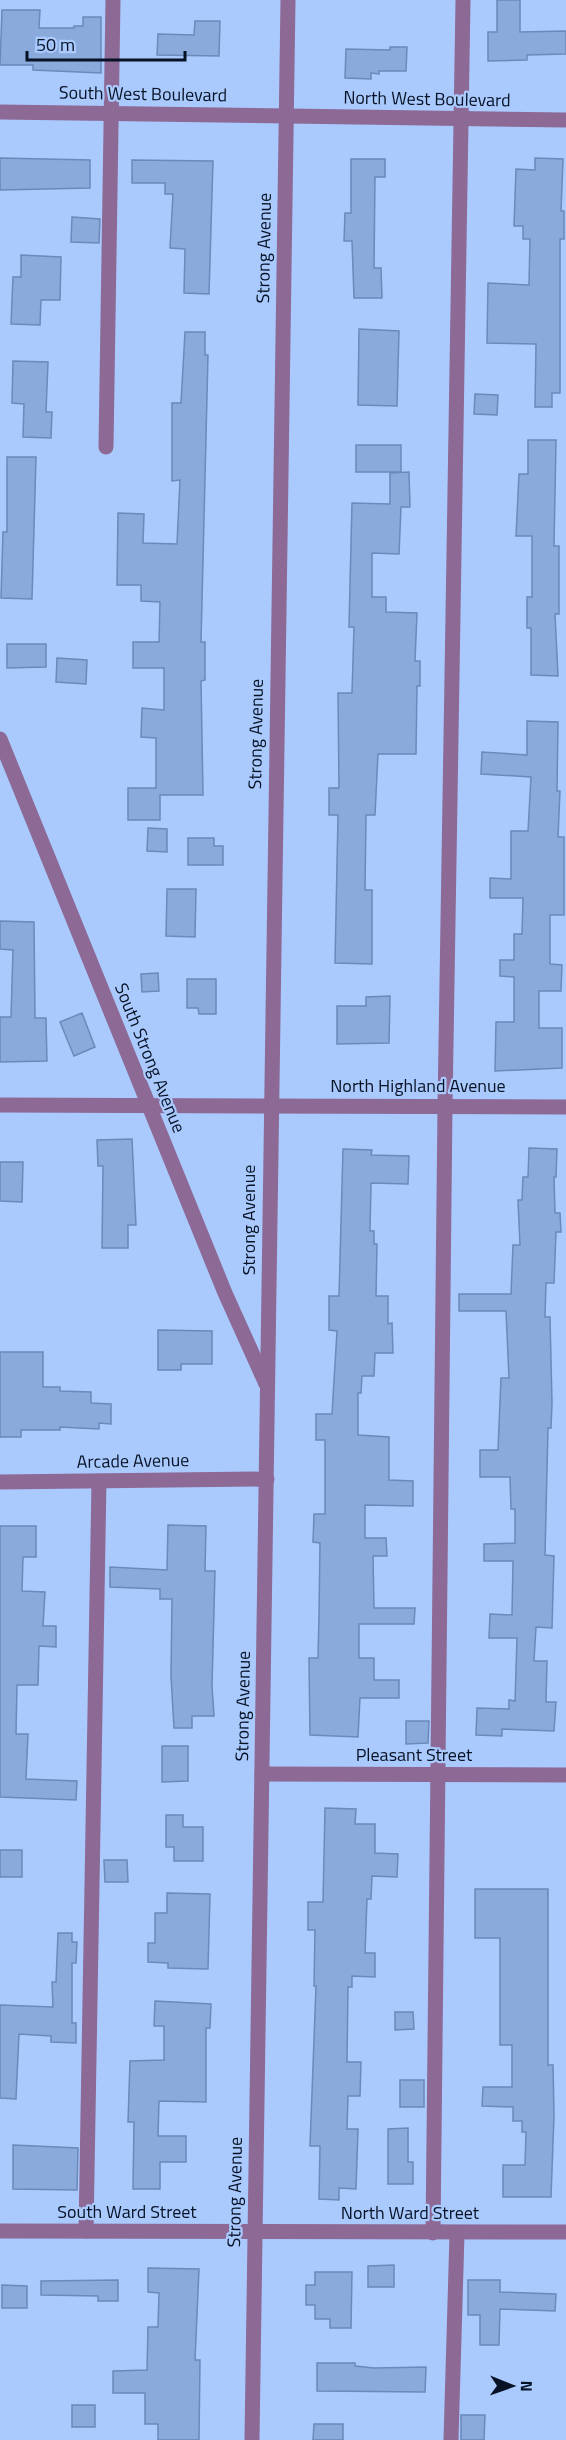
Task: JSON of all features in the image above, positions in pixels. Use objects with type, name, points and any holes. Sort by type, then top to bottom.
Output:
[{"type":"street","points":[[106,447],[113,0]]},
{"type":"street","name":"Strong Avenue","points":[[252,2440],[267,1479],[269,1106],[288,0]]},
{"type":"street","points":[[433,2233],[446,1106],[464,0]]},
{"type":"street","name":"South West Boulevard","points":[[0,112],[286,115]]},
{"type":"street","name":"North West Boulevard","points":[[286,115],[462,120],[566,120]]},
{"type":"street","name":"South Strong Avenue","points":[[0,742],[225,1293],[268,1390]]},
{"type":"street","name":"North Highland Avenue","points":[[0,1105],[566,1107]]},
{"type":"street","name":"Arcade Avenue","points":[[0,1482],[267,1479]]},
{"type":"street","points":[[86,2232],[99,1480]]},
{"type":"street","name":"Pleasant Street","points":[[262,1774],[566,1775]]},
{"type":"street","name":"South Ward Street","points":[[0,2231],[254,2232]]},
{"type":"street","name":"North Ward Street","points":[[254,2232],[457,2234],[566,2232]]},
{"type":"street","points":[[451,2440],[457,2234]]},
{"type":"building","points":[[497,0],[520,0],[520,32],[566,31],[566,54],[527,55],[527,60],[488,61],[488,32],[497,32]]},
{"type":"building","points":[[2,10],[40,10],[39,28],[74,28],[74,26],[83,26],[83,17],[101,17],[101,73],[33,70],[33,65],[0,65]]},
{"type":"building","points":[[195,21],[220,21],[219,56],[157,55],[158,34],[194,35]]},
{"type":"building","points":[[390,47],[407,47],[406,71],[379,71],[379,74],[371,73],[371,79],[345,78],[346,49],[390,50]]},
{"type":"building","points":[[0,158],[90,160],[90,188],[0,190]]},
{"type":"building","points":[[535,158],[563,159],[561,211],[564,211],[564,239],[560,239],[560,393],[552,393],[552,407],[535,407],[536,344],[487,343],[488,283],[529,285],[530,239],[523,239],[523,226],[514,226],[516,169],[535,170]]},
{"type":"building","points":[[351,159],[385,159],[385,177],[375,177],[374,268],[381,268],[382,298],[354,298],[352,241],[344,241],[345,213],[351,213]]},
{"type":"building","points":[[132,160],[213,161],[209,294],[184,293],[185,249],[170,248],[173,194],[165,194],[165,183],[132,183]]},
{"type":"building","points":[[72,217],[100,219],[99,243],[71,242]]},
{"type":"building","points":[[21,255],[61,257],[60,300],[41,300],[40,325],[11,324],[13,277],[21,277]]},
{"type":"building","points":[[359,329],[399,331],[397,406],[358,405]]},
{"type":"building","points":[[185,332],[205,332],[205,355],[208,355],[201,642],[205,642],[205,680],[201,681],[203,795],[160,795],[160,820],[128,820],[128,788],[156,788],[156,738],[141,737],[142,708],[164,710],[164,668],[133,668],[133,642],[159,642],[160,602],[141,601],[141,585],[117,585],[118,513],[144,514],[143,543],[177,544],[180,480],[172,481],[172,403],[181,403]]},
{"type":"building","points":[[13,361],[48,362],[46,412],[52,412],[51,438],[23,437],[24,404],[12,403]]},
{"type":"building","points":[[475,394],[498,395],[497,415],[474,414]]},
{"type":"building","points":[[528,440],[556,440],[554,546],[559,546],[559,614],[555,614],[558,676],[531,675],[531,628],[527,628],[527,597],[532,597],[532,536],[516,536],[519,474],[528,474]]},
{"type":"building","points":[[356,445],[401,445],[401,472],[356,472]]},
{"type":"building","points":[[7,457],[36,457],[32,599],[1,598],[3,532],[7,532]]},
{"type":"building","points":[[409,472],[410,507],[401,507],[399,554],[372,553],[372,597],[386,597],[386,612],[417,613],[415,661],[420,661],[420,686],[417,686],[416,754],[378,754],[375,815],[366,815],[365,890],[372,890],[372,964],[335,963],[338,815],[329,815],[329,788],[339,788],[338,693],[352,693],[354,627],[349,627],[352,503],[390,504],[390,473]]},
{"type":"building","points":[[7,644],[46,644],[46,667],[7,668]]},
{"type":"building","points":[[57,658],[87,660],[86,684],[56,682]]},
{"type":"building","points":[[527,721],[558,722],[557,791],[560,791],[558,837],[564,837],[564,915],[550,915],[550,964],[562,965],[561,991],[539,991],[539,1028],[562,1028],[562,1068],[495,1071],[496,1022],[514,1022],[514,977],[500,976],[500,960],[514,960],[514,934],[522,934],[523,898],[490,898],[490,878],[511,879],[511,831],[528,831],[531,777],[481,774],[482,752],[527,755]]},
{"type":"building","points":[[148,828],[167,829],[167,852],[147,851]]},
{"type":"building","points":[[188,838],[214,838],[214,846],[223,846],[223,865],[188,865]]},
{"type":"building","points":[[167,889],[196,889],[195,937],[166,936]]},
{"type":"building","points":[[0,921],[34,922],[35,1018],[46,1018],[47,1061],[0,1062],[0,1017],[11,1017],[13,950],[0,949]]},
{"type":"building","points":[[158,973],[159,991],[142,992],[141,974]]},
{"type":"building","points":[[187,979],[216,979],[216,1014],[199,1014],[198,1008],[187,1008]]},
{"type":"building","points":[[390,996],[389,1043],[337,1044],[337,1006],[366,1006],[366,997]]},
{"type":"building","points":[[82,1013],[95,1047],[74,1056],[60,1022]]},
{"type":"building","points":[[132,1139],[136,1225],[128,1225],[128,1248],[102,1248],[103,1166],[98,1166],[97,1140]]},
{"type":"building","points":[[529,1148],[557,1149],[556,1177],[554,1177],[555,1213],[560,1213],[561,1232],[556,1232],[554,1283],[546,1283],[545,1317],[550,1317],[552,1403],[551,1428],[548,1428],[545,1555],[554,1556],[552,1628],[536,1627],[534,1661],[547,1661],[546,1702],[556,1702],[554,1731],[502,1729],[502,1736],[476,1735],[477,1708],[509,1709],[509,1700],[515,1701],[517,1638],[489,1638],[490,1614],[512,1615],[513,1561],[484,1561],[484,1544],[515,1543],[515,1509],[511,1509],[510,1477],[480,1477],[480,1450],[498,1450],[501,1378],[509,1378],[506,1311],[459,1311],[459,1294],[511,1294],[513,1245],[520,1245],[518,1200],[522,1200],[523,1177],[528,1177]]},
{"type":"building","points":[[343,1149],[372,1150],[371,1155],[409,1156],[408,1184],[371,1183],[370,1231],[374,1231],[374,1244],[377,1244],[376,1296],[388,1296],[388,1324],[392,1323],[393,1353],[375,1353],[374,1376],[362,1376],[361,1393],[358,1393],[358,1435],[389,1437],[389,1480],[413,1481],[413,1506],[365,1505],[365,1538],[386,1538],[387,1556],[373,1556],[374,1608],[415,1608],[414,1624],[359,1624],[359,1658],[374,1658],[374,1680],[399,1680],[399,1698],[360,1698],[358,1737],[310,1735],[309,1658],[318,1658],[319,1615],[320,1543],[313,1542],[314,1514],[325,1514],[325,1440],[316,1440],[316,1414],[332,1414],[337,1331],[329,1330],[329,1296],[339,1296]]},
{"type":"building","points":[[0,1162],[23,1162],[22,1202],[0,1201]]},
{"type":"building","points":[[158,1330],[212,1331],[212,1364],[181,1364],[181,1370],[158,1370]]},
{"type":"building","points":[[0,1352],[43,1352],[43,1387],[60,1387],[60,1391],[91,1392],[91,1403],[111,1404],[111,1424],[99,1423],[99,1429],[60,1427],[60,1430],[21,1430],[21,1437],[0,1437]]},
{"type":"building","points":[[168,1525],[206,1526],[205,1571],[215,1571],[212,1686],[214,1716],[192,1716],[192,1728],[174,1728],[171,1676],[172,1599],[160,1599],[160,1589],[110,1587],[110,1567],[167,1570]]},
{"type":"building","points":[[0,1526],[36,1526],[36,1557],[23,1557],[22,1591],[45,1592],[43,1626],[56,1626],[56,1647],[39,1646],[38,1685],[17,1685],[16,1734],[28,1734],[26,1779],[77,1781],[76,1800],[0,1797]]},
{"type":"building","points":[[406,1721],[429,1721],[428,1743],[406,1744]]},
{"type":"building","points":[[162,1746],[188,1746],[188,1781],[162,1782]]},
{"type":"building","points":[[325,1808],[356,1809],[355,1824],[375,1824],[375,1853],[398,1854],[397,1877],[372,1876],[371,1899],[367,1899],[365,1953],[375,1953],[375,1977],[352,1976],[352,1987],[348,1987],[347,2062],[361,2062],[360,2096],[348,2096],[347,2129],[358,2129],[356,2189],[339,2188],[339,2200],[319,2199],[320,2146],[310,2146],[316,1986],[314,1986],[315,1930],[308,1930],[308,1902],[323,1902]]},
{"type":"building","points":[[166,1815],[183,1815],[183,1827],[203,1827],[203,1861],[174,1861],[174,1847],[166,1847]]},
{"type":"building","points":[[0,1850],[22,1850],[22,1877],[0,1877]]},
{"type":"building","points":[[104,1860],[127,1860],[128,1882],[105,1882]]},
{"type":"building","points":[[475,1889],[548,1889],[548,2065],[553,2065],[554,2116],[551,2197],[503,2197],[503,2165],[525,2165],[526,2132],[522,2132],[522,2121],[513,2121],[513,2107],[482,2106],[483,2087],[512,2087],[512,2045],[500,2045],[500,1938],[475,1938]]},
{"type":"building","points":[[167,1893],[210,1894],[208,1969],[168,1968],[168,1963],[148,1962],[148,1943],[155,1943],[155,1913],[167,1913]]},
{"type":"building","points":[[58,1933],[72,1933],[72,1942],[77,1942],[76,1963],[72,1963],[72,2023],[76,2023],[76,2043],[51,2042],[51,2036],[19,2034],[16,2099],[0,2098],[0,2005],[53,2007],[52,1982],[56,1982]]},
{"type":"building","points":[[155,2001],[211,2004],[210,2028],[206,2028],[206,2102],[159,2101],[158,2136],[186,2136],[186,2162],[160,2162],[160,2189],[133,2189],[134,2122],[128,2122],[130,2061],[164,2060],[164,2026],[154,2026]]},
{"type":"building","points":[[395,2012],[413,2012],[414,2029],[395,2030]]},
{"type":"building","points":[[400,2080],[424,2080],[424,2107],[400,2107]]},
{"type":"building","points":[[408,2128],[408,2162],[413,2162],[413,2184],[388,2184],[388,2129]]},
{"type":"building","points":[[13,2145],[78,2148],[77,2190],[13,2189]]},
{"type":"building","points":[[394,2265],[394,2287],[368,2287],[368,2266]]},
{"type":"building","points":[[148,2268],[199,2269],[195,2360],[200,2360],[199,2440],[158,2440],[158,2424],[145,2424],[145,2393],[113,2393],[113,2371],[147,2370],[148,2327],[158,2327],[159,2293],[148,2292]]},
{"type":"building","points":[[315,2272],[352,2272],[351,2328],[330,2328],[330,2319],[315,2319],[315,2305],[306,2305],[306,2285],[315,2285]]},
{"type":"building","points":[[118,2280],[118,2301],[98,2301],[98,2296],[41,2295],[41,2281]]},
{"type":"building","points":[[468,2280],[500,2280],[500,2292],[556,2294],[555,2311],[500,2309],[499,2345],[480,2345],[480,2315],[468,2315]]},
{"type":"building","points":[[2,2285],[27,2286],[27,2308],[2,2308]]},
{"type":"building","points":[[317,2363],[355,2363],[355,2366],[374,2368],[426,2367],[425,2392],[317,2391]]},
{"type":"building","points":[[72,2405],[95,2405],[95,2427],[72,2427]]},
{"type":"building","points":[[461,2415],[485,2415],[484,2440],[461,2440]]},
{"type":"building","points":[[314,2424],[343,2424],[343,2440],[313,2440]]}]
